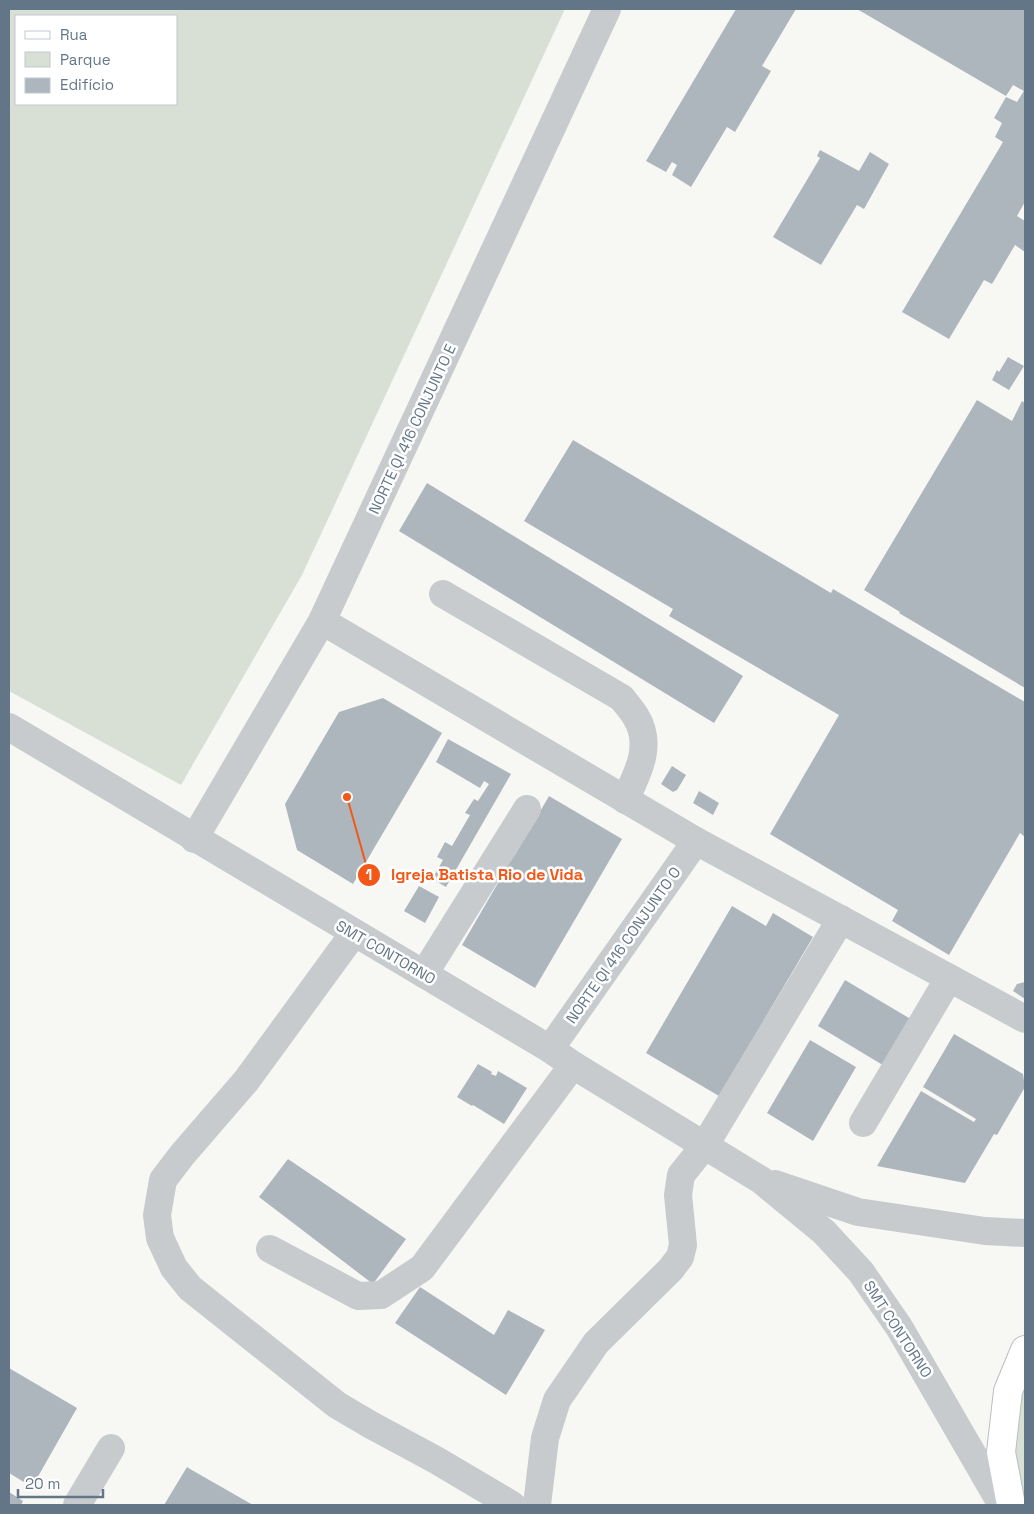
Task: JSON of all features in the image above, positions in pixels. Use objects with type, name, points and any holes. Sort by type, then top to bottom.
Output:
[{"type":"main road","points":[[1011,1505],[1001,1452],[1008,1391],[1025,1350]]},
{"type":"street","name":"NORTE QI 416 CONJUNTO E","points":[[194,839],[322,621],[607,9]]},
{"type":"street","points":[[444,594],[622,698],[637,718],[644,736],[644,752],[640,768],[625,800]]},
{"type":"street","points":[[322,621],[696,841],[1025,1019]]},
{"type":"street","name":"SMT CONTORNO","points":[[9,727],[194,839],[550,1049],[573,1065],[762,1180],[824,1232],[861,1272],[899,1327],[1002,1505]]},
{"type":"street","points":[[424,974],[527,809]]},
{"type":"street","name":"NORTE QI 416 CONJUNTO O","points":[[550,1049],[696,841]]},
{"type":"street","points":[[537,1505],[545,1438],[557,1400],[596,1343],[671,1269],[680,1257],[683,1245],[678,1195],[681,1175],[705,1145],[841,919]]},
{"type":"street","points":[[354,933],[246,1081],[182,1155],[163,1180],[157,1215],[160,1238],[174,1268],[190,1288],[338,1404],[371,1425],[436,1460],[512,1505]]},
{"type":"street","points":[[863,1123],[949,978]]},
{"type":"street","points":[[270,1249],[358,1296],[381,1295],[422,1268],[573,1065]]},
{"type":"street","name":"SMT CONTORNO","points":[[762,1180],[858,1212],[985,1231],[1025,1233]]},
{"type":"street","points":[[77,1505],[110,1448]]},
{"type":"green space","points":[[9,9],[565,9],[302,575],[181,785],[9,691]]},
{"type":"green space","points":[[1025,1373],[1025,1505],[1016,1505],[1008,1444]]},
{"type":"building","points":[[736,9],[796,9],[762,66],[771,71],[735,132],[727,127],[691,187],[672,175],[677,165],[672,162],[666,172],[646,161]]},
{"type":"building","points":[[857,9],[1025,9],[1025,89],[1024,91],[1013,85],[1006,96]]},
{"type":"building","points":[[1025,89],[1025,202],[1017,216],[1025,221],[1025,252],[1015,245],[992,284],[984,280],[949,339],[902,312],[1003,142],[995,137],[1002,123],[994,118],[1006,97],[1017,102]]},
{"type":"building","points":[[820,150],[859,171],[870,152],[889,164],[864,209],[857,205],[821,265],[773,237],[820,158],[817,156]]},
{"type":"building","points":[[1008,357],[1024,366],[1009,390],[992,380],[997,370],[999,372]]},
{"type":"building","points":[[977,400],[1012,421],[1022,401],[1025,403],[1025,688],[864,590]]},
{"type":"building","points":[[573,440],[831,593],[833,589],[1025,702],[1025,837],[1020,833],[949,955],[892,921],[898,910],[770,834],[839,715],[669,616],[673,609],[524,521]]},
{"type":"building","points":[[427,483],[743,676],[714,723],[399,531]]},
{"type":"building","points":[[383,698],[442,733],[353,884],[297,850],[285,804],[339,712]]},
{"type":"building","points":[[448,739],[511,774],[446,887],[432,879],[443,860],[437,857],[445,842],[452,846],[470,815],[465,813],[474,799],[478,801],[489,784],[484,781],[480,788],[436,762]]},
{"type":"building","points":[[672,766],[686,775],[677,790],[673,792],[661,784]]},
{"type":"building","points":[[699,791],[719,803],[713,815],[693,803]]},
{"type":"building","points":[[549,796],[622,839],[535,988],[462,945],[505,871],[503,870],[516,853]]},
{"type":"building","points":[[419,886],[439,897],[425,923],[404,911]]},
{"type":"building","points":[[732,906],[766,926],[773,913],[813,937],[719,1096],[646,1053]]},
{"type":"building","points":[[845,980],[919,1024],[891,1070],[818,1026]]},
{"type":"building","points":[[1025,982],[1025,999],[1013,991],[1017,984]]},
{"type":"building","points":[[954,1034],[1023,1074],[1025,1087],[997,1135],[994,1134],[965,1183],[877,1166],[921,1091],[974,1122],[976,1119],[923,1087]]},
{"type":"building","points":[[810,1040],[856,1067],[813,1141],[767,1113]]},
{"type":"building","points":[[478,1064],[492,1072],[491,1074],[496,1076],[498,1071],[527,1088],[504,1124],[457,1097]]},
{"type":"building","points":[[288,1159],[406,1239],[373,1284],[259,1197]]},
{"type":"building","points":[[420,1287],[494,1335],[508,1310],[545,1330],[506,1395],[395,1323]]},
{"type":"building","points":[[9,1368],[77,1408],[32,1487],[9,1473]]},
{"type":"building","points":[[187,1467],[190,1469],[253,1505],[164,1505]]},
{"type":"building","points":[[9,1492],[23,1501],[21,1505],[9,1505]]},
{"type":"place","name":"Igreja Batista Rio de Vida","points":[[347,797]]}]
